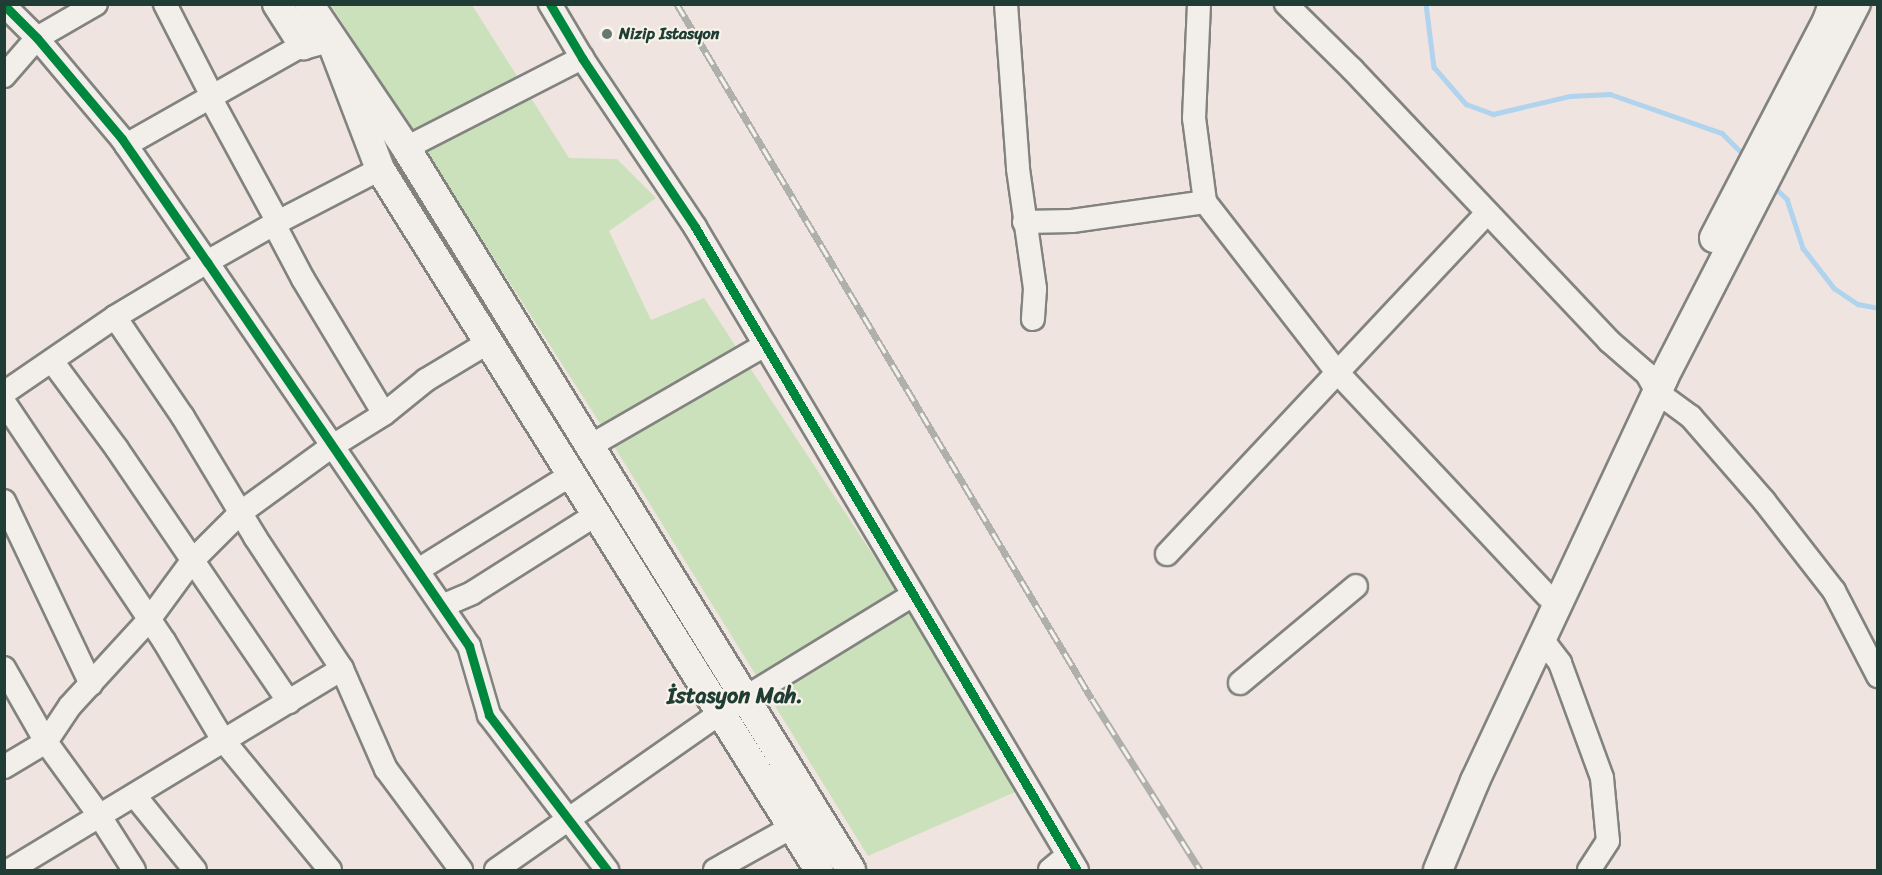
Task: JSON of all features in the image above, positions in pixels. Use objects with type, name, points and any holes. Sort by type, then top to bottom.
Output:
[{"type":"main road","points":[[278,4],[303,45],[330,38],[380,169],[597,514],[851,870]]},
{"type":"main road","points":[[309,4],[406,148],[590,446],[733,705],[792,827],[819,870]]},
{"type":"main road","points":[[1783,126],[1833,4]]},
{"type":"main road","points":[[1425,870],[1547,596],[1652,383],[1783,126],[1856,4]]},
{"type":"main road","points":[[1438,870],[1475,781],[1542,639],[1652,383]]},
{"type":"street","points":[[4,76],[37,38],[96,4]]},
{"type":"street","points":[[165,4],[303,279],[384,414]]},
{"type":"street","points":[[550,4],[582,58],[695,227],[1072,863],[1050,870]]},
{"type":"street","points":[[1005,4],[1024,222],[1035,290],[1033,319]]},
{"type":"street","points":[[1199,4],[1194,118],[1205,202],[1337,372],[1547,596]]},
{"type":"street","points":[[1286,4],[1352,69],[1609,341],[1691,417],[1772,510],[1834,591],[1878,676]]},
{"type":"street","points":[[4,5],[37,38],[126,145],[469,646],[489,715],[607,870]]},
{"type":"street","points":[[126,145],[303,45]]},
{"type":"street","points":[[406,148],[582,58]]},
{"type":"street","points":[[4,393],[115,317],[207,262],[380,169]]},
{"type":"street","points":[[1024,222],[1072,221],[1205,202]]},
{"type":"street","points":[[1167,554],[1487,213]]},
{"type":"street","points":[[115,317],[183,417],[240,513],[342,669],[386,769],[461,870]]},
{"type":"street","points":[[4,766],[46,742],[70,706],[148,621],[192,561],[240,513],[331,447],[384,414],[426,380],[489,342]]},
{"type":"street","points":[[590,446],[765,345]]},
{"type":"street","points":[[52,360],[117,449],[289,702]]},
{"type":"street","points":[[4,402],[148,621],[164,641],[223,740],[330,870]]},
{"type":"street","points":[[418,570],[572,474]]},
{"type":"street","points":[[4,501],[91,684]]},
{"type":"street","points":[[442,606],[472,593],[597,514]]},
{"type":"street","points":[[1240,683],[1356,586]]},
{"type":"street","points":[[496,870],[571,820],[733,705],[913,595]]},
{"type":"street","points":[[1542,639],[1560,663],[1602,778],[1608,841],[1589,870]]},
{"type":"street","points":[[4,668],[46,742],[99,815],[134,870]]},
{"type":"street","points":[[8,865],[135,796],[342,669]]},
{"type":"street","points":[[135,796],[195,870]]},
{"type":"street","points":[[715,870],[792,827]]},
{"type":"green space","points":[[331,5],[472,5],[569,158],[617,159],[656,198],[609,231],[651,320],[704,298],[875,558],[1022,789],[868,856],[591,409]]},
{"type":"waterway","points":[[1426,4],[1434,67],[1466,104],[1493,114],[1570,96],[1610,94],[1722,133],[1746,157]]},
{"type":"waterway","points":[[1772,185],[1787,199],[1803,248],[1834,288],[1858,304],[1878,308]]},
{"type":"railway","points":[[677,4],[1092,699],[1200,870]]},
{"type":"cycle path","points":[[550,4],[582,58],[695,227],[1077,870]]},
{"type":"cycle path","points":[[4,5],[37,38],[122,139],[469,646],[489,715],[607,870]]},
{"type":"place","name":"Nizip Istasyon","points":[[607,34]]},
{"type":"district","name":"İstasyon Mah.","points":[[735,696]]}]
